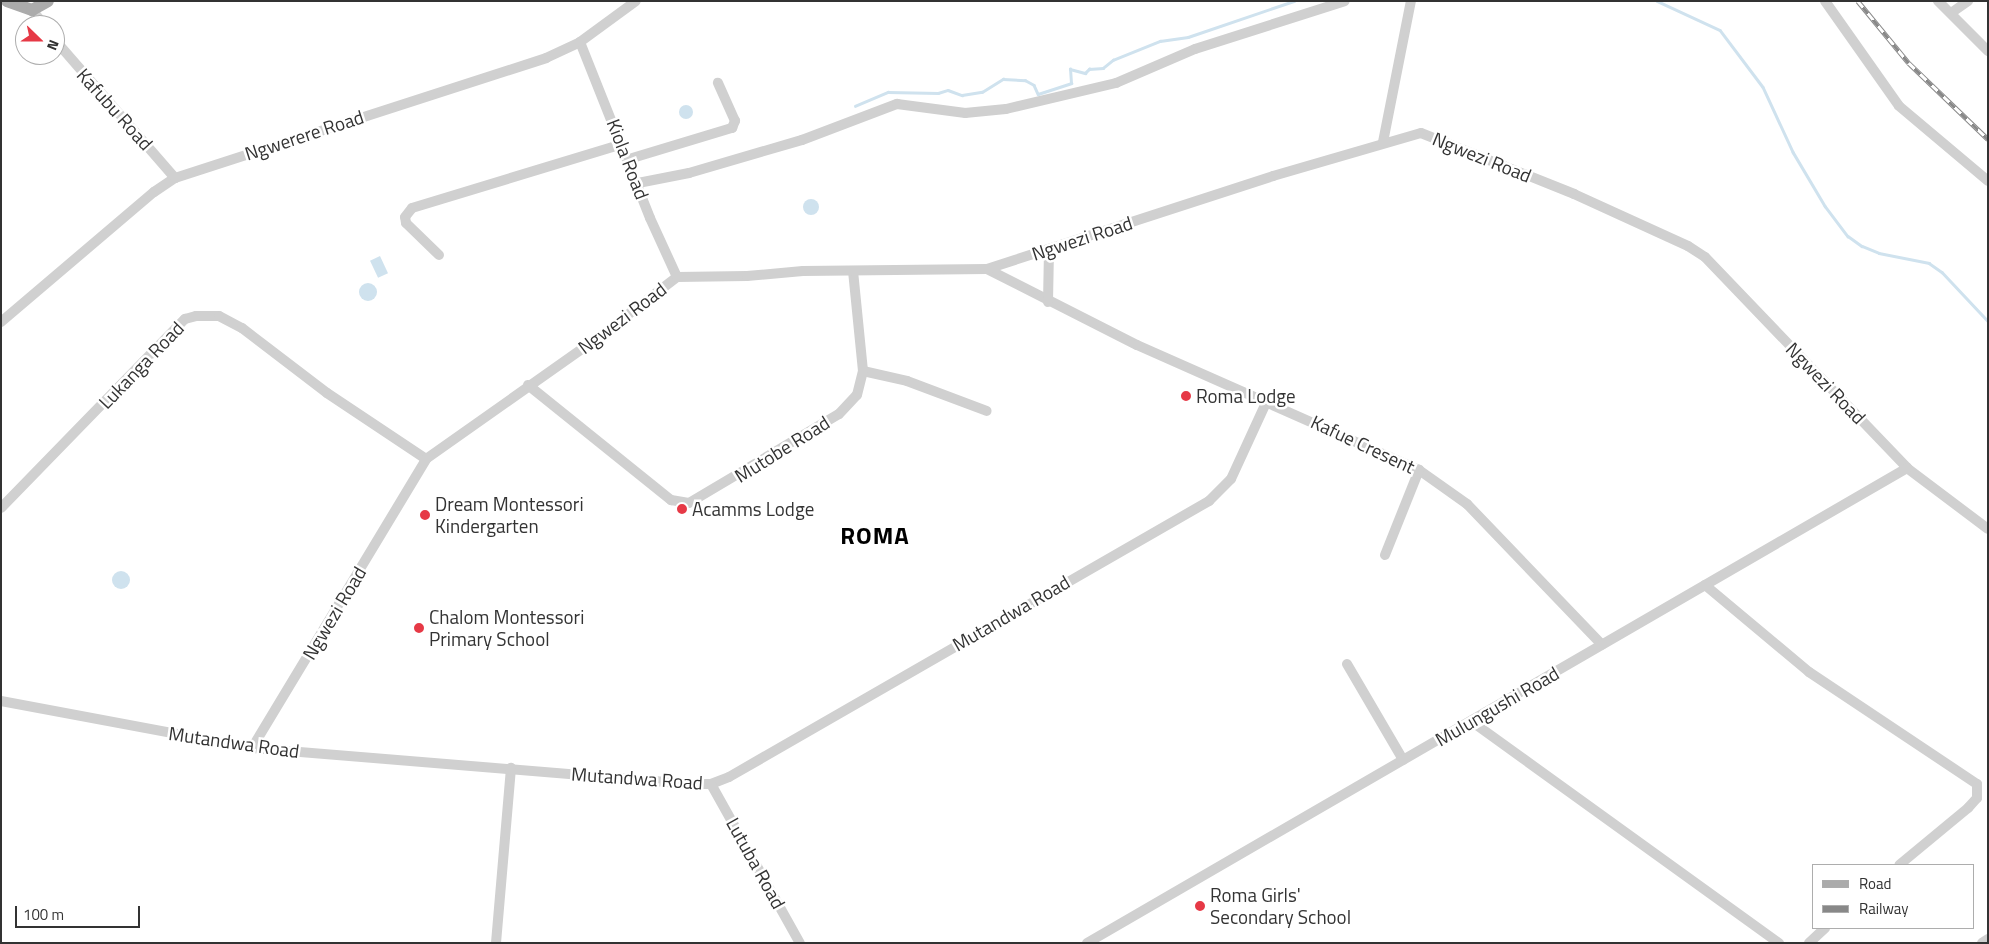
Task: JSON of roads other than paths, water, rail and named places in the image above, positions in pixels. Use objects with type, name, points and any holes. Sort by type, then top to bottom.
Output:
[{"type":"main road","points":[[8,1],[32,10],[48,1]]},
{"type":"street","name":"Ngwerere Road","points":[[1,322],[154,192],[175,178],[546,58],[580,42],[636,1]]},
{"type":"street","points":[[638,183],[689,173],[802,140],[897,104],[965,113],[1006,109],[1116,83],[1195,49],[1345,1]]},
{"type":"street","points":[[1383,142],[1411,1]]},
{"type":"street","points":[[1825,1],[1898,106],[1988,181]]},
{"type":"street","points":[[1938,1],[1988,51]]},
{"type":"street","points":[[1951,13],[1968,1]]},
{"type":"street","points":[[32,10],[36,15]]},
{"type":"street","name":"Kiola Road","points":[[580,42],[677,276]]},
{"type":"street","name":"Kafubu Road","points":[[65,52],[175,178]]},
{"type":"street","points":[[629,159],[732,128],[735,121],[718,84]]},
{"type":"street","name":"Ngwezi Road","points":[[252,748],[426,459],[677,276],[987,269],[1383,142],[1414,134],[1428,134],[1574,194],[1688,246],[1723,276],[1907,468],[1988,529]]},
{"type":"street","points":[[439,255],[406,223],[405,217],[412,208],[622,144]]},
{"type":"street","points":[[1048,302],[1050,249]]},
{"type":"street","name":"Kafue Cresent","points":[[987,269],[1048,302],[1266,403],[1309,419],[1419,470],[1467,504],[1602,645]]},
{"type":"street","name":"Mutobe Road","points":[[528,385],[671,500],[681,504],[689,503],[722,486],[848,408],[857,396],[863,371],[853,271]]},
{"type":"street","name":"Lukanga Road","points":[[1,508],[185,319],[196,316],[219,316],[242,328],[327,393],[426,459]]},
{"type":"street","points":[[863,371],[907,381],[987,411]]},
{"type":"street","name":"Mutandwa Road","points":[[1,701],[252,748],[691,784],[711,784],[729,777],[1208,501],[1231,479],[1266,403]]},
{"type":"street","name":"Mulungushi Road","points":[[1087,943],[1907,468]]},
{"type":"street","points":[[1385,555],[1419,470]]},
{"type":"street","points":[[1705,585],[1809,672],[1977,784],[1977,798],[1968,808],[1900,864]]},
{"type":"street","points":[[1348,664],[1403,760]]},
{"type":"street","points":[[1470,721],[1779,943]]},
{"type":"street","points":[[496,943],[510,768]]},
{"type":"street","name":"Lutuba Road","points":[[711,784],[800,943]]},
{"type":"street","points":[[1809,943],[1824,929]]},
{"type":"street","points":[[1982,943],[1988,939]]},
{"type":"water","points":[[683,105],[689,105],[693,112],[689,119],[683,119],[679,115],[679,109]]},
{"type":"water","points":[[811,199],[817,201],[819,207],[817,213],[811,215],[805,213],[803,207],[805,201]]},
{"type":"water","points":[[380,256],[388,273],[378,278],[370,261]]},
{"type":"water","points":[[364,283],[372,283],[377,288],[375,299],[364,301],[359,296],[359,288]]},
{"type":"water","points":[[121,571],[127,574],[130,580],[127,586],[121,589],[115,586],[112,580],[115,574]]},
{"type":"waterway","points":[[855,106],[888,92],[938,93],[948,90],[962,95],[982,92],[1003,79],[1025,80],[1034,85],[1038,94],[1071,83],[1070,69],[1085,73],[1089,69],[1103,68],[1113,60],[1160,41],[1188,37],[1294,1]]},
{"type":"waterway","points":[[1657,1],[1720,30],[1763,87],[1793,152],[1825,206],[1848,236],[1862,246],[1879,253],[1929,263],[1942,272],[1988,321]]},
{"type":"railway","points":[[1858,1],[1909,63],[1988,139]]},
{"type":"place","name":"Roma Lodge","points":[[1186,396]]},
{"type":"place","name":"Acamms Lodge","points":[[682,509]]},
{"type":"place","name":"Dream Montessori Kindergarten","points":[[425,515]]},
{"type":"place","name":"Chalom Montessori Primary School","points":[[419,628]]},
{"type":"place","name":"Roma Girls' Secondary School","points":[[1200,906]]},
{"type":"district","name":"ROMA","points":[[875,536]]}]
